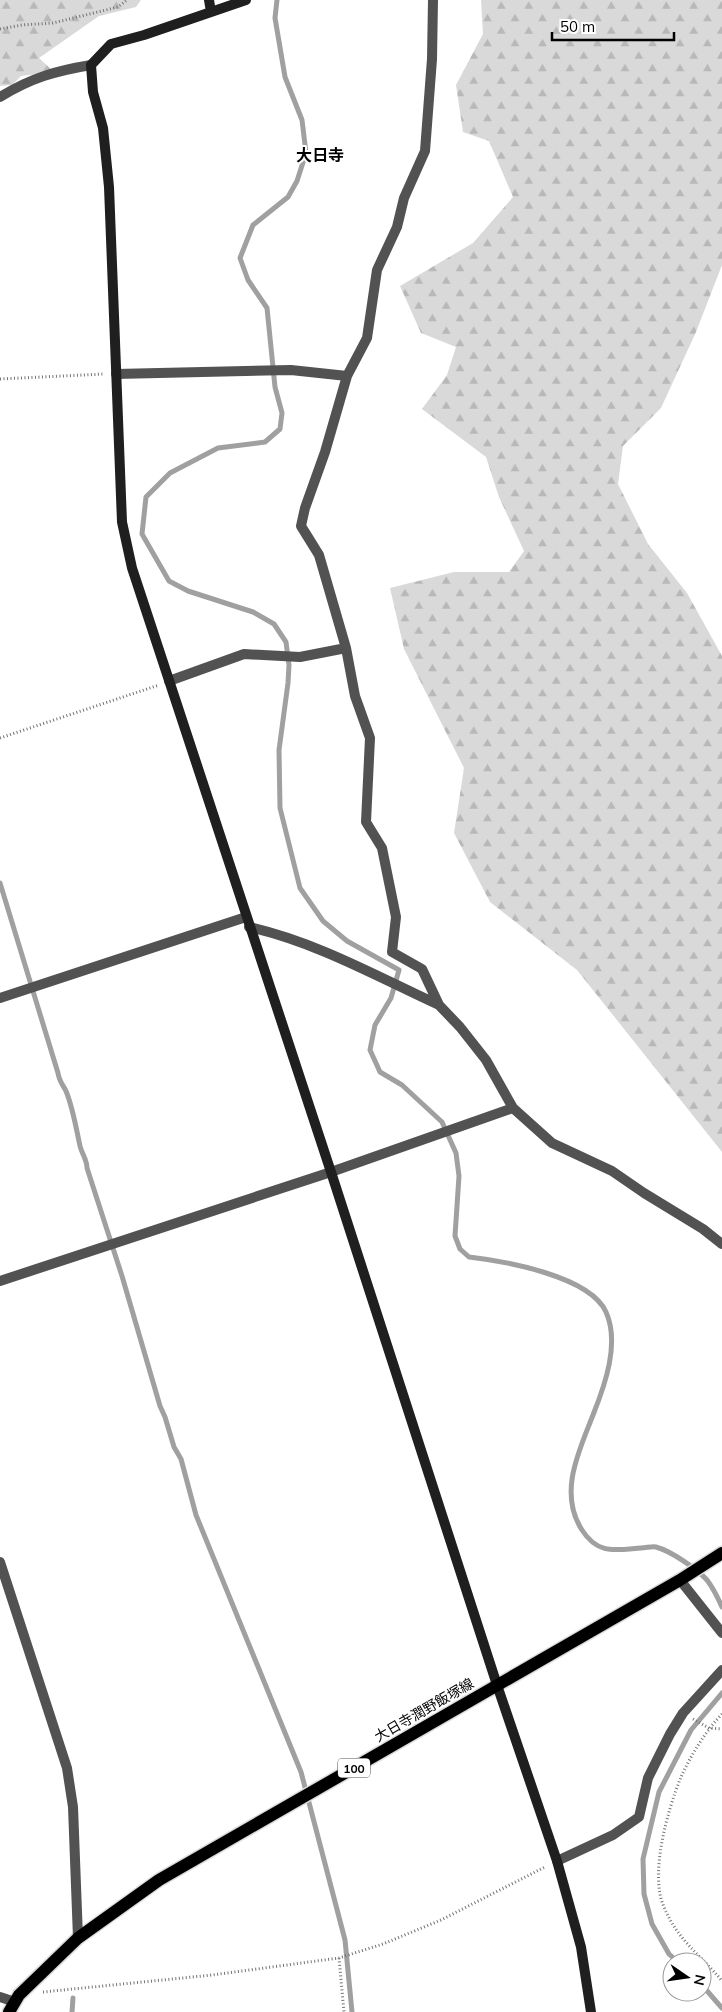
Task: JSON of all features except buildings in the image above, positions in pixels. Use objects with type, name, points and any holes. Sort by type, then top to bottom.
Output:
[{"type":"main road","name":"大日寺潤野飯塚線","points":[[14,2003],[78,1938],[159,1880],[680,1580],[722,1553]]},
{"type":"street","points":[[209,0],[211,12]]},
{"type":"street","points":[[0,97],[20,85],[54,72],[91,65],[111,44],[144,36],[246,0]]},
{"type":"street","points":[[433,0],[432,59],[425,151],[404,198],[397,227],[377,270],[367,338],[348,376],[305,508],[301,526],[319,555],[346,648],[356,696],[370,738],[366,822],[382,848],[396,917],[392,952],[422,969],[439,1005],[460,1027],[486,1060],[513,1108],[552,1143],[612,1171],[644,1194],[703,1229],[722,1244]]},
{"type":"street","points":[[91,65],[93,92],[103,128],[108,187],[122,522],[132,568],[331,1172],[497,1685],[557,1861],[582,1947],[591,2012]]},
{"type":"street","points":[[116,374],[291,370],[348,376]]},
{"type":"street","points":[[169,681],[244,654],[300,657],[346,648]]},
{"type":"street","points":[[0,998],[248,922],[318,949],[439,1005]]},
{"type":"street","points":[[0,1281],[331,1172],[513,1108]]},
{"type":"street","points":[[0,1562],[67,1768],[73,1808],[78,1938]]},
{"type":"street","points":[[680,1580],[722,1633]]},
{"type":"street","points":[[557,1861],[613,1835],[639,1817],[648,1778],[670,1734],[683,1713],[722,1670]]},
{"type":"street","points":[[0,1997],[14,2003]]},
{"type":"path","points":[[0,29],[53,23],[118,7],[127,0]]},
{"type":"path","points":[[0,379],[116,374]]},
{"type":"path","points":[[0,738],[169,681]]},
{"type":"path","points":[[683,1713],[709,1728],[722,1729]]},
{"type":"path","points":[[722,1714],[709,1728],[681,1777],[669,1813],[659,1855],[659,1881],[662,1904],[672,1924],[690,1949],[722,1981]]},
{"type":"path","points":[[14,2003],[59,1989],[212,1975],[339,1958],[383,1944],[441,1920],[557,1861]]},
{"type":"path","points":[[339,1958],[344,2012]]},
{"type":"green space","points":[[0,0],[141,0],[136,7],[99,16],[39,58],[54,72],[21,76],[12,85],[0,86]]},
{"type":"green space","points":[[481,0],[722,0],[722,265],[696,332],[661,408],[623,446],[618,484],[648,544],[687,593],[722,656],[722,1152],[577,970],[490,902],[454,833],[464,768],[404,649],[390,588],[454,572],[509,572],[524,551],[499,497],[486,457],[422,409],[447,375],[456,347],[421,333],[400,286],[473,243],[513,197],[489,141],[463,132],[456,85],[483,34]]},
{"type":"waterway","points":[[277,0],[275,18],[285,77],[302,120],[306,153],[297,181],[288,197],[253,225],[240,258],[248,280],[267,308],[275,387],[282,413],[280,429],[265,442],[218,448],[170,473],[146,497],[142,534],[169,581],[188,591],[253,612],[274,624],[286,642],[289,665],[279,750],[280,808],[300,888],[323,921],[347,941],[399,970],[391,998],[375,1025],[370,1050],[380,1072],[402,1085],[442,1122],[456,1153],[459,1176],[455,1236],[460,1249],[469,1257],[503,1262],[545,1272],[565,1280],[597,1299],[606,1312],[612,1337],[609,1364],[602,1391],[577,1457],[571,1487],[575,1516],[582,1530],[594,1544],[608,1549],[623,1550],[654,1547],[669,1552],[707,1580],[722,1607]]},
{"type":"waterway","points":[[0,883],[59,1078],[71,1104],[80,1146],[122,1276],[160,1406],[174,1447],[181,1459],[196,1515],[301,1772],[345,1940],[352,2012]]},
{"type":"waterway","points":[[668,1952],[652,1924],[644,1894],[643,1859],[659,1792],[691,1730],[722,1693]]},
{"type":"waterway","points":[[712,1996],[722,2008]]},
{"type":"waterway","points":[[72,2012],[73,1998]]},
{"type":"district","name":"大日寺","points":[[320,155]]}]
